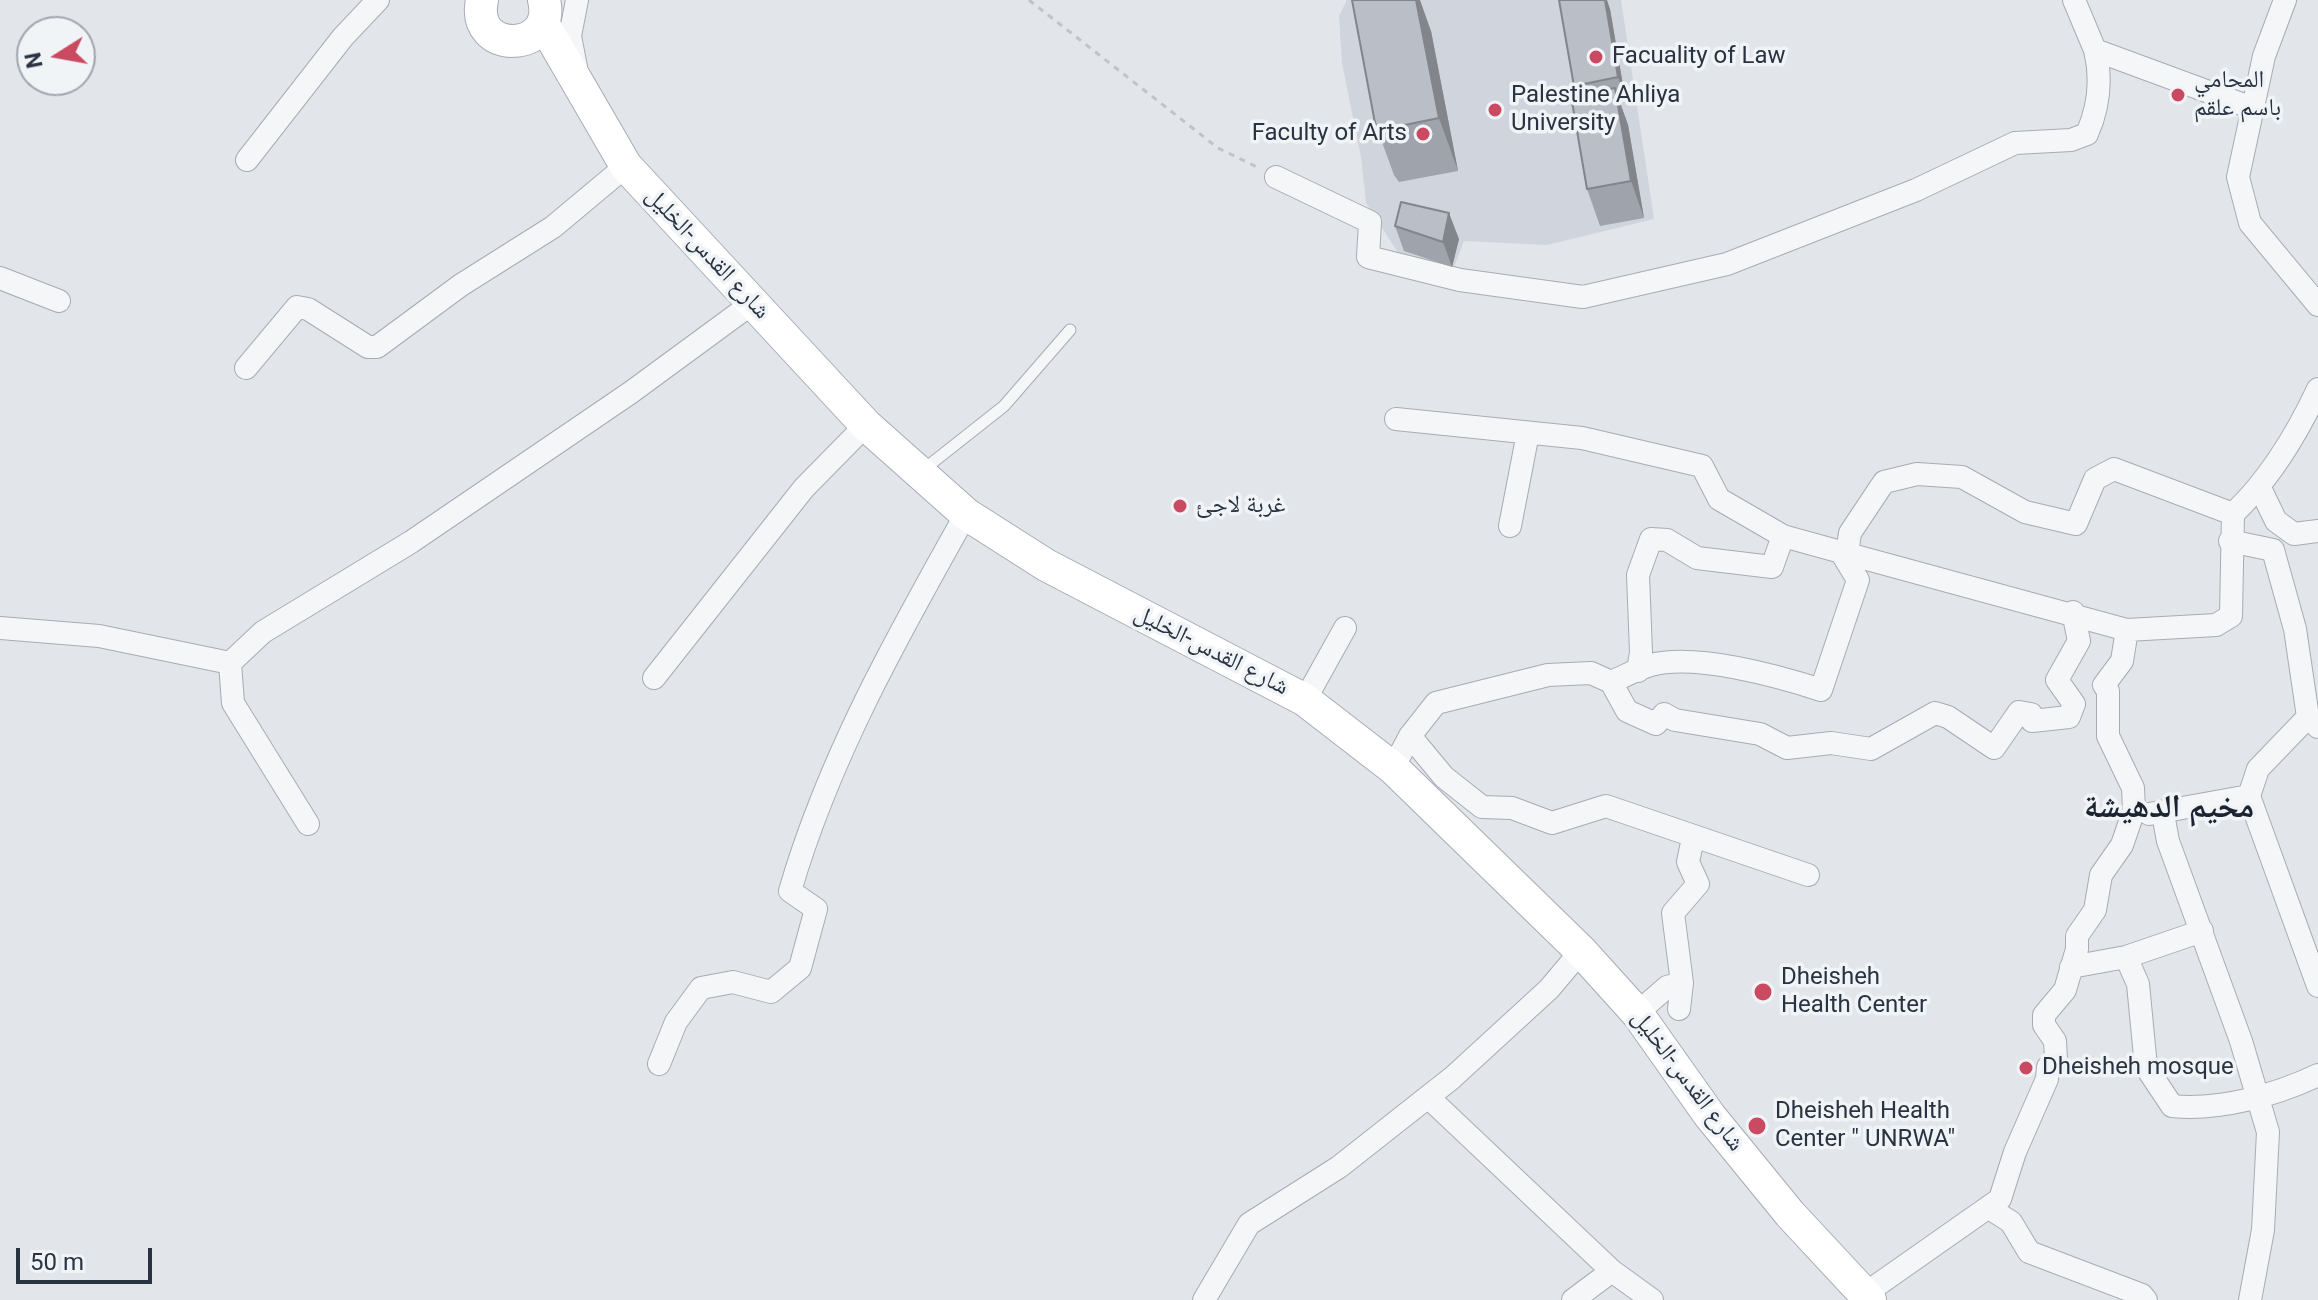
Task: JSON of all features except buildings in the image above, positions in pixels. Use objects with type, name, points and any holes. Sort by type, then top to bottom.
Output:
[{"type":"main road","points":[[482,0],[486,28],[503,40],[523,41],[543,11]]},
{"type":"main road","name":"شارع القدس-الخليل","points":[[543,11],[626,166],[866,425],[966,514],[1046,565],[1305,700],[1393,768],[1581,951],[1637,1013],[1710,1116],[1790,1214],[1868,1297]]},
{"type":"street","points":[[247,160],[343,37],[378,0]]},
{"type":"street","points":[[577,0],[570,36],[580,84]]},
{"type":"street","points":[[1276,177],[1370,222],[1368,257],[1460,280],[1583,297],[1727,264],[1916,190],[2015,143],[2071,140],[2087,134],[2097,113],[2099,65],[2074,0]]},
{"type":"street","points":[[2285,0],[2264,56],[2238,177],[2250,223],[2318,305]]},
{"type":"street","points":[[2095,50],[2255,109]]},
{"type":"street","points":[[246,368],[297,307],[308,309],[368,347],[377,347],[461,285],[553,227],[626,166]]},
{"type":"street","points":[[0,278],[59,301]]},
{"type":"street","points":[[230,663],[263,632],[411,542],[630,393],[754,302]]},
{"type":"street","points":[[1396,419],[1582,438],[1702,466],[1719,499],[1783,536],[1954,581],[1986,593],[2073,612],[2127,630],[2216,625],[2231,616],[2230,541],[2233,514],[2260,488],[2302,424],[2318,389]]},
{"type":"street","points":[[654,678],[804,488],[866,425]]},
{"type":"street","points":[[1510,526],[1528,433]]},
{"type":"street","points":[[1611,682],[1651,664],[1681,661],[1766,673],[1821,690],[1858,580],[1844,553],[1850,533],[1884,482],[1917,474],[1962,477],[2025,512],[2076,524],[2095,479],[2114,469],[2233,514]]},
{"type":"street","points":[[2260,488],[2276,521],[2294,534],[2318,531]]},
{"type":"street","points":[[659,1064],[676,1022],[701,988],[733,982],[771,992],[800,968],[816,909],[790,891],[807,831],[879,668],[966,514]]},
{"type":"street","points":[[1638,671],[1641,641],[1638,575],[1651,539],[1667,540],[1697,558],[1772,567],[1783,536]]},
{"type":"street","points":[[2230,541],[2273,550],[2311,675],[2313,722],[2258,769],[2249,796],[2318,986]]},
{"type":"street","points":[[1393,768],[1410,736],[1436,703],[1489,688],[1523,684],[1548,675],[1591,673],[1611,682],[1627,711],[1656,724],[1664,714],[1675,720],[1760,734],[1787,748],[1831,743],[1871,749],[1935,713],[1968,729],[1994,748],[2019,712],[2031,714],[2032,721],[2069,717],[2074,704],[2057,680],[2079,641],[2073,612]]},
{"type":"street","points":[[0,628],[99,636],[230,663]]},
{"type":"street","points":[[1305,700],[1345,628]]},
{"type":"street","points":[[1868,1297],[2000,1199],[2015,1152],[2047,1079],[2048,1067],[2056,1059],[2055,1041],[2044,1025],[2044,1015],[2065,990],[2077,936],[2095,910],[2101,875],[2122,845],[2134,810],[2133,788],[2108,736],[2108,691],[2104,685],[2122,661],[2127,630]]},
{"type":"street","points":[[230,663],[233,703],[308,824]]},
{"type":"street","points":[[1410,736],[1444,777],[1482,807],[1512,808],[1552,823],[1606,806],[1808,875]]},
{"type":"street","points":[[2134,810],[2163,814],[2249,796]]},
{"type":"street","points":[[2163,814],[2168,841],[2202,931],[2268,1132],[2268,1183],[2263,1230],[2250,1300]]},
{"type":"street","points":[[1679,1009],[1682,983],[1673,913],[1698,884],[1688,862],[1693,838]]},
{"type":"street","points":[[2071,967],[2126,957],[2202,931]]},
{"type":"street","points":[[1204,1300],[1249,1224],[1339,1167],[1428,1097],[1549,989],[1581,951]]},
{"type":"street","points":[[2126,957],[2138,984],[2146,1067],[2172,1106],[2194,1108],[2286,1090],[2318,1075]]},
{"type":"street","points":[[1637,1013],[1667,987],[1682,983]]},
{"type":"street","points":[[1428,1097],[1612,1271],[1652,1300]]},
{"type":"street","points":[[1989,1208],[2011,1222],[2029,1252],[2142,1295],[2146,1300]]},
{"type":"street","points":[[1573,1300],[1612,1271]]},
{"type":"lane","points":[[920,472],[1004,406],[1070,330]]},
{"type":"path","points":[[1029,0],[1218,148],[1276,177]]},
{"type":"shaded area","name":"Palestine Ahliya University","points":[[1347,0],[1621,0],[1654,219],[1547,245],[1464,241],[1453,270],[1402,259],[1366,203],[1361,157],[1342,63],[1339,16]]},
{"type":"place","name":"Facuality of Law","points":[[1596,57]]},
{"type":"place","name":"المحامي باسم علقم","points":[[2178,95]]},
{"type":"place","name":"Palestine Ahliya University","points":[[1495,110]]},
{"type":"place","name":"Faculty of Arts","points":[[1423,134]]},
{"type":"place","name":"غربة لاجئ","points":[[1180,506]]},
{"type":"place","name":"Dheisheh Health Center","points":[[1763,992]]},
{"type":"place","name":"Dheisheh mosque","points":[[2026,1068]]},
{"type":"place","name":"Dheisheh Health Center \" UNRWA\"","points":[[1757,1126]]},
{"type":"district","name":"مخيم الدهيشة","points":[[2169,809]]}]
